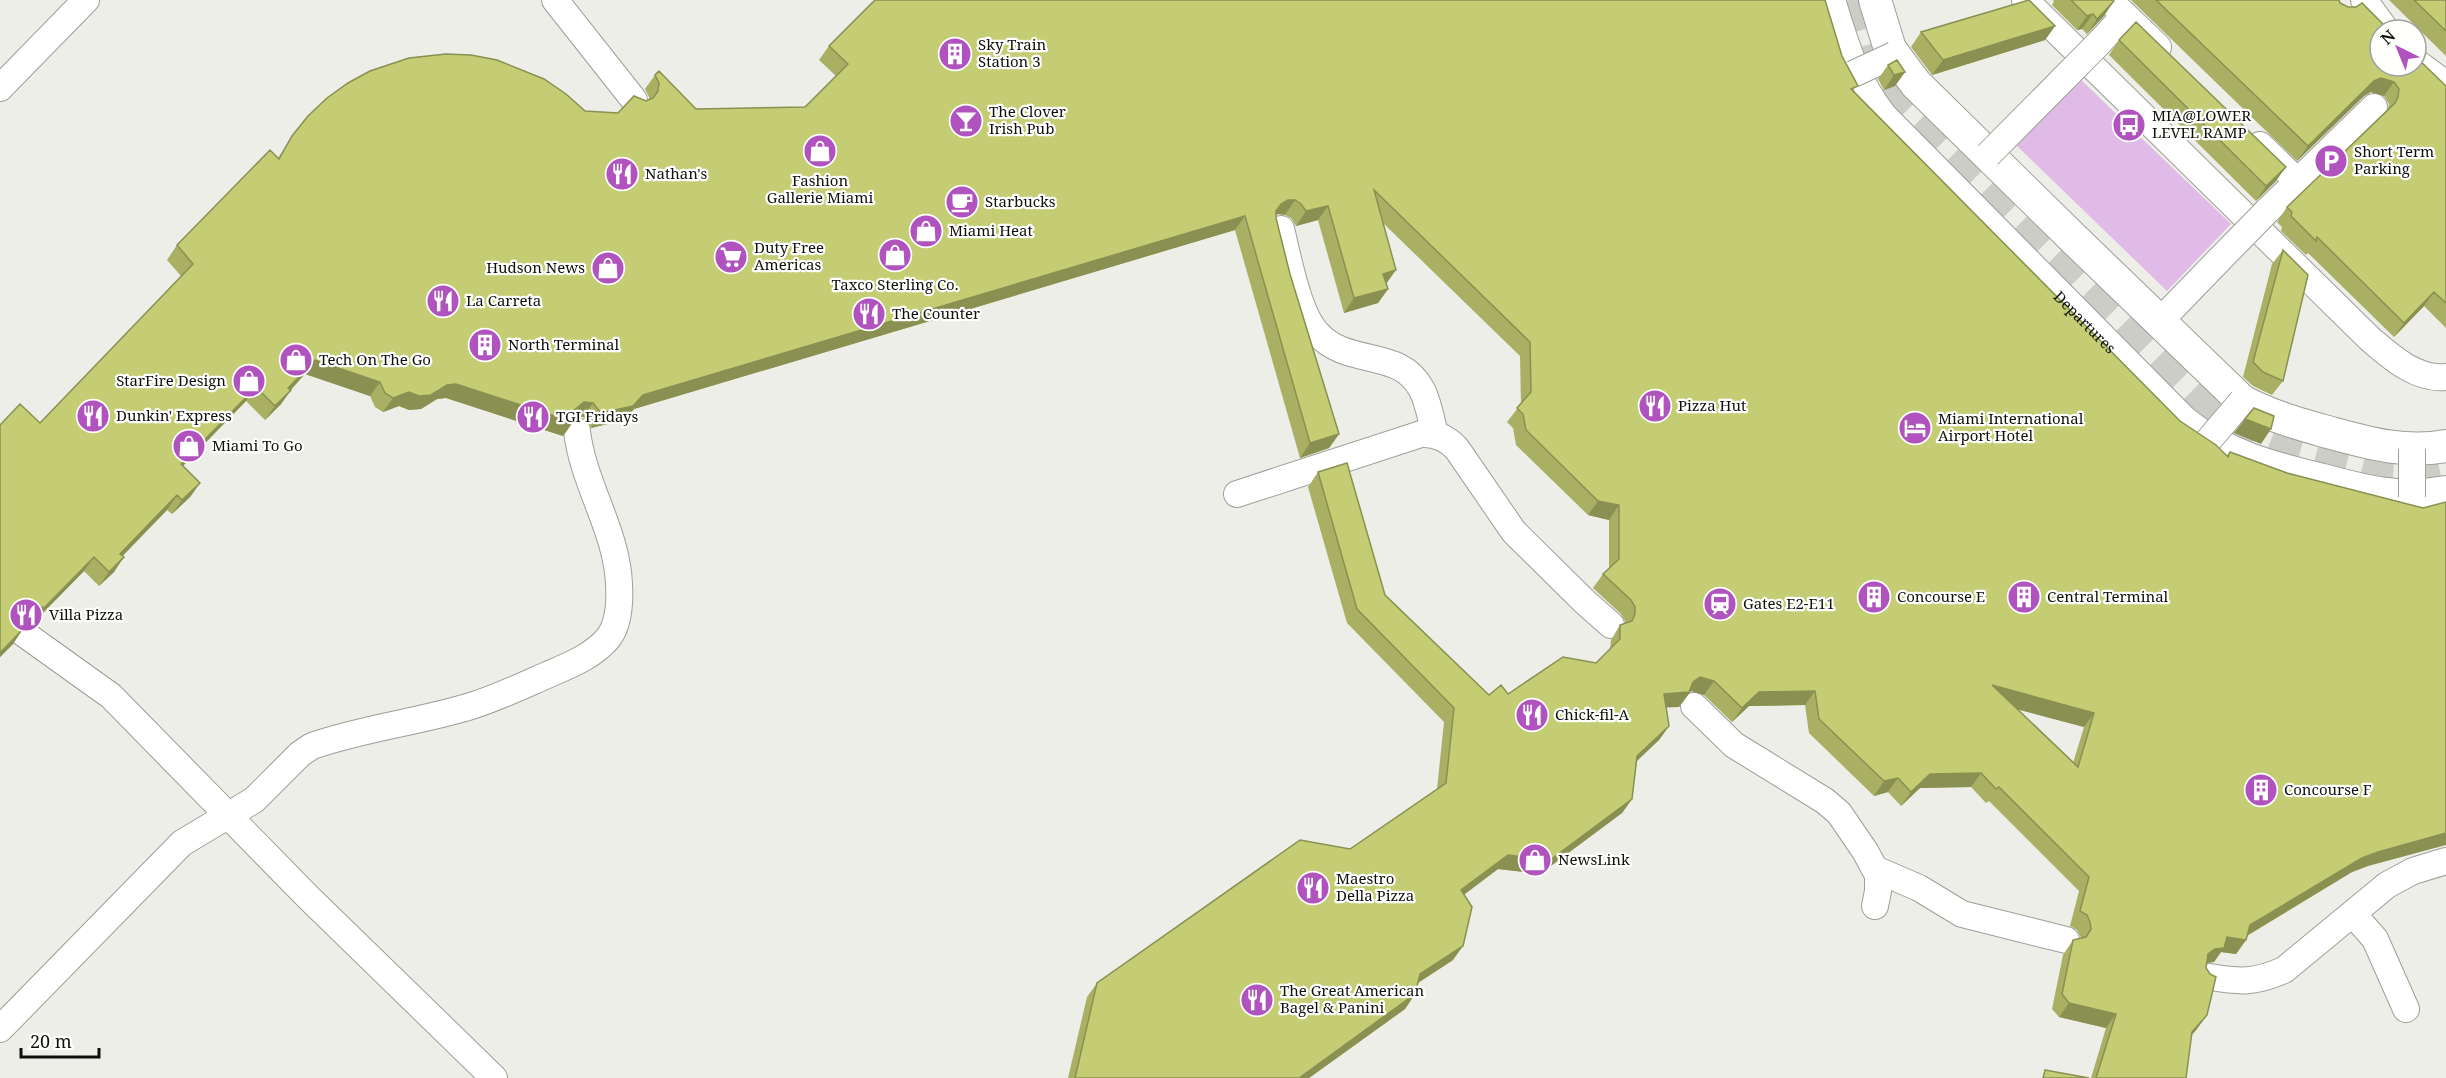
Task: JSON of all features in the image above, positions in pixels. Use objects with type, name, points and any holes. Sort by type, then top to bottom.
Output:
[{"type":"main road","name":"Departures","points":[[1829,0],[1853,74],[1870,104],[2183,422],[2208,441],[2265,466],[2378,494],[2412,497],[2446,492]]},
{"type":"main road","points":[[1875,0],[1894,56],[1916,84],[2242,401],[2260,411],[2290,421],[2377,445],[2412,449],[2446,446]]},
{"type":"lane","points":[[0,88],[86,0]]},
{"type":"lane","points":[[555,0],[634,100]]},
{"type":"lane","points":[[2026,0],[2373,329],[2395,360],[2410,369],[2434,378],[2446,377]]},
{"type":"lane","points":[[2351,2],[2371,18]]},
{"type":"lane","points":[[1988,155],[2098,44],[2117,8],[2176,64]]},
{"type":"lane","points":[[1853,74],[1894,56]]},
{"type":"lane","points":[[2428,77],[2442,95]]},
{"type":"lane","points":[[2159,322],[2296,181],[2374,107]]},
{"type":"lane","points":[[2244,130],[2296,181]]},
{"type":"lane","points":[[1281,229],[1304,310],[1314,329],[1332,347],[1344,353],[1394,364],[1409,372],[1425,396],[1435,434]]},
{"type":"lane","points":[[2208,441],[2242,401]]},
{"type":"lane","points":[[0,1029],[182,843],[254,800],[300,754],[312,746],[494,698],[584,658],[609,636],[620,603],[618,568],[583,466],[578,431]]},
{"type":"lane","points":[[1237,494],[1421,434],[1435,434],[1452,444],[1514,532],[1611,625]]},
{"type":"lane","points":[[2412,449],[2412,497]]},
{"type":"lane","points":[[23,633],[111,696],[308,897],[494,1078]]},
{"type":"lane","points":[[1694,706],[1734,745],[1832,806],[1848,824],[1875,869],[1879,886],[1875,906]]},
{"type":"lane","points":[[2210,977],[2243,982],[2270,976],[2296,961],[2400,876],[2446,861]]},
{"type":"lane","points":[[1875,869],[1919,888],[1962,914],[2066,940]]},
{"type":"lane","points":[[2353,914],[2374,939],[2406,1009]]},
{"type":"shaded area","points":[[2079,78],[2231,224],[2167,291],[2015,144]]},
{"type":"building","points":[[875,0],[1825,0],[1842,56],[1858,86],[1851,89],[2180,421],[2216,445],[2228,457],[2230,452],[2287,473],[2423,508],[2446,502],[2446,833],[2362,858],[2250,925],[2246,940],[2227,937],[2224,948],[2215,949],[2208,954],[2206,968],[2216,977],[2207,1015],[2192,1032],[2186,1078],[2096,1078],[2116,1014],[2069,1003],[2062,994],[2073,940],[2086,937],[2091,929],[2087,915],[2080,911],[2089,877],[1999,787],[1996,789],[1981,773],[1930,774],[1911,792],[1898,778],[1884,781],[1819,719],[1815,691],[1759,692],[1742,708],[1714,681],[1700,677],[1693,682],[1689,692],[1664,694],[1669,726],[1637,756],[1632,799],[1550,860],[1508,855],[1461,890],[1472,907],[1463,946],[1420,974],[1415,994],[1299,1078],[1075,1078],[1097,983],[1300,840],[1350,849],[1446,783],[1454,708],[1357,609],[1318,472],[1347,463],[1385,595],[1489,695],[1501,685],[1508,694],[1563,657],[1596,663],[1620,639],[1620,625],[1632,621],[1635,614],[1635,607],[1631,600],[1603,574],[1619,559],[1619,505],[1598,501],[1526,430],[1523,414],[1517,408],[1531,392],[1530,342],[1374,190],[1396,270],[1383,274],[1388,289],[1354,298],[1328,206],[1306,211],[1295,200],[1288,200],[1276,211],[1290,274],[1339,434],[1310,443],[1245,216],[643,395],[633,406],[601,413],[593,403],[584,402],[573,411],[573,422],[456,384],[447,385],[431,395],[419,396],[409,392],[393,398],[385,393],[380,382],[315,360],[288,388],[291,390],[275,406],[256,387],[181,464],[200,483],[182,500],[177,495],[120,554],[124,557],[109,572],[94,557],[44,608],[34,604],[21,610],[18,618],[23,629],[0,653],[0,425],[20,404],[40,423],[193,264],[177,245],[270,150],[279,159],[292,136],[327,98],[370,71],[409,58],[446,54],[471,55],[497,60],[544,79],[585,111],[618,113],[634,96],[646,101],[653,98],[658,91],[659,83],[655,75],[659,71],[696,109],[805,107],[848,64],[829,46]],"holes":[[[1992,685],[2094,713],[2078,767]]]},
{"type":"building","points":[[2029,0],[2055,26],[1943,60],[1921,32]]},
{"type":"building","points":[[2071,0],[2114,1],[2097,19],[2093,14],[2087,16]]},
{"type":"building","points":[[2156,0],[2339,0],[2348,7],[2356,7],[2362,3],[2377,18],[2368,18],[2368,78],[2381,78],[2374,81],[2308,146]]},
{"type":"building","points":[[2414,0],[2446,0],[2446,31]]},
{"type":"building","points":[[2136,22],[2286,167],[2266,186],[2119,40]]},
{"type":"building","points":[[1897,60],[1905,72],[1894,75],[1888,65]]},
{"type":"building","points":[[2428,69],[2446,86],[2446,303],[2434,292],[2404,323],[2317,237],[2316,241],[2291,216],[2292,212],[2287,207],[2395,103],[2399,89],[2394,82],[2381,78],[2428,78]]},
{"type":"building","points":[[2283,250],[2308,275],[2283,381],[2263,372],[2253,362]]},
{"type":"building","points":[[2254,408],[2274,416],[2271,429],[2245,419]]},
{"type":"building","points":[[2045,1070],[2089,1078],[2043,1078]]},
{"type":"tunnel","points":[[1850,0],[1869,67],[1884,92],[2211,415],[2243,435],[2273,447],[2383,475],[2418,478],[2446,472]]},
{"type":"place","name":"Sky Train Station 3","points":[[955,54]]},
{"type":"place","name":"The Clover Irish Pub","points":[[966,121]]},
{"type":"place","name":"MIA@LOWER LEVEL RAMP","points":[[2129,125]]},
{"type":"place","name":"Fashion Gallerie Miami","points":[[820,151]]},
{"type":"place","name":"Short Term Parking","points":[[2331,161]]},
{"type":"place","name":"Nathan's","points":[[622,174]]},
{"type":"place","name":"Starbucks","points":[[962,202]]},
{"type":"place","name":"Miami Heat","points":[[926,231]]},
{"type":"place","name":"Taxco Sterling Co.","points":[[895,255]]},
{"type":"place","name":"Duty Free Americas","points":[[731,257]]},
{"type":"place","name":"Hudson News","points":[[608,268]]},
{"type":"place","name":"La Carreta","points":[[443,301]]},
{"type":"place","name":"The Counter","points":[[869,314]]},
{"type":"place","name":"North Terminal","points":[[485,345]]},
{"type":"place","name":"Tech On The Go","points":[[296,360]]},
{"type":"place","name":"StarFire Design","points":[[249,381]]},
{"type":"place","name":"Pizza Hut","points":[[1655,406]]},
{"type":"place","name":"Dunkin' Express","points":[[93,416]]},
{"type":"place","name":"TGI Fridays","points":[[533,417]]},
{"type":"place","name":"Miami International Airport Hotel","points":[[1915,428]]},
{"type":"place","name":"Miami To Go","points":[[189,446]]},
{"type":"place","name":"Concourse E","points":[[1874,597]]},
{"type":"place","name":"Central Terminal","points":[[2024,597]]},
{"type":"place","name":"Gates E2-E11","points":[[1720,604]]},
{"type":"place","name":"Villa Pizza","points":[[26,615]]},
{"type":"place","name":"Chick-fil-A","points":[[1532,715]]},
{"type":"place","name":"Concourse F","points":[[2261,790]]},
{"type":"place","name":"NewsLink","points":[[1535,860]]},
{"type":"place","name":"Maestro Della Pizza","points":[[1313,888]]},
{"type":"place","name":"The Great American Bagel & Panini","points":[[1257,1000]]}]
